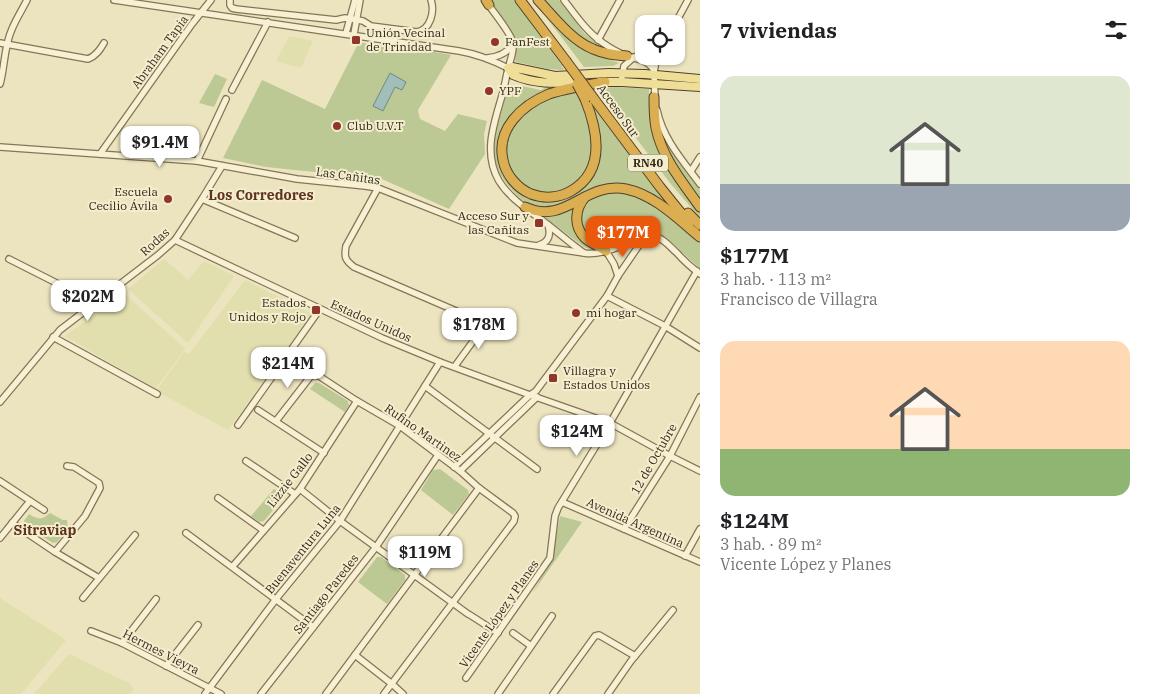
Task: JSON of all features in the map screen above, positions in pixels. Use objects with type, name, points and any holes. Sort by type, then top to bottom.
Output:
[{"type":"highway","name":"Acceso Sur","points":[[520,0],[569,62]]},
{"type":"highway","name":"Acceso Sur","points":[[527,0],[593,99],[664,192],[700,235]]},
{"type":"highway","points":[[538,0],[564,28],[586,46],[602,53],[634,57]]},
{"type":"highway","points":[[569,62],[593,99],[596,146],[594,164],[586,179],[574,190],[562,196],[539,196],[529,193],[513,181],[503,163],[504,137],[508,126],[525,108],[548,95],[605,82]]},
{"type":"highway","points":[[654,97],[657,129],[664,150],[678,176],[700,207]]},
{"type":"highway","name":"Acceso Sur","points":[[593,99],[700,225]]},
{"type":"highway","points":[[525,207],[536,211],[556,211],[596,191],[620,188],[633,191],[653,200],[700,235]]},
{"type":"highway","points":[[587,195],[580,204],[576,215],[578,226],[586,238],[606,251]]},
{"type":"main road","name":"Abraham Tapia","points":[[508,68],[512,66],[556,76],[596,73],[653,84],[700,87]]},
{"type":"main road","points":[[508,68],[512,75],[521,74],[540,78],[556,76]]},
{"type":"main road","name":"Abraham Tapia","points":[[512,75],[541,83],[559,84],[605,82],[654,72],[700,79]]},
{"type":"street","points":[[0,84],[4,72],[11,29],[27,0]]},
{"type":"street","points":[[114,0],[202,13],[212,0]]},
{"type":"street","points":[[230,0],[230,5],[236,9],[336,20],[346,18],[363,21],[371,26],[417,32],[424,30],[431,19],[434,2]]},
{"type":"street","points":[[354,34],[355,0]]},
{"type":"street","points":[[346,33],[360,0]]},
{"type":"street","points":[[564,0],[587,30],[598,40],[611,48],[648,63],[654,72]]},
{"type":"street","points":[[598,40],[620,0]]},
{"type":"street","points":[[680,15],[688,0]]},
{"type":"street","points":[[486,2],[513,44],[491,135],[490,150],[496,174],[502,185],[514,198],[584,253]]},
{"type":"street","name":"Abraham Tapia","points":[[100,154],[192,24],[202,13],[460,50],[487,58],[508,68]]},
{"type":"street","points":[[232,90],[268,22]]},
{"type":"street","points":[[0,43],[88,59],[100,50],[104,43]]},
{"type":"street","points":[[487,58],[503,54],[513,44]]},
{"type":"street","points":[[622,78],[624,66],[634,57]]},
{"type":"street","points":[[655,65],[653,84],[658,116],[665,134],[700,184]]},
{"type":"street","points":[[505,82],[512,75]]},
{"type":"street","points":[[197,161],[226,99]]},
{"type":"street","points":[[0,147],[100,154]]},
{"type":"street","name":"Las Cañitas","points":[[100,154],[197,161],[297,179],[378,188],[517,243],[592,254],[644,238]]},
{"type":"street","points":[[690,171],[700,157]]},
{"type":"street","name":"Rodas","points":[[0,402],[60,330],[175,240],[222,166]]},
{"type":"street","points":[[378,188],[346,246],[344,253],[346,259],[354,267],[484,323],[455,366]]},
{"type":"street","points":[[202,199],[295,238]]},
{"type":"street","points":[[539,245],[545,243],[548,239],[550,233],[548,224]]},
{"type":"street","points":[[457,469],[536,394],[606,296],[644,238],[660,238],[698,273]]},
{"type":"street","name":"Estados Unidos","points":[[175,240],[382,338],[440,362],[530,395],[536,394],[610,424],[700,471]]},
{"type":"street","points":[[606,251],[614,264],[618,276]]},
{"type":"street","points":[[9,259],[96,303]]},
{"type":"street","name":"Vicente López y Planes","points":[[466,678],[550,558],[555,516],[562,502],[698,273]]},
{"type":"street","points":[[606,296],[665,326],[700,348]]},
{"type":"street","points":[[238,425],[320,309]]},
{"type":"street","points":[[53,337],[157,394]]},
{"type":"street","name":"Buenaventura Luna","points":[[205,694],[276,598],[340,521],[440,362]]},
{"type":"street","name":"Rufino Martinez","points":[[276,421],[310,377],[314,375],[319,376],[400,426],[513,513],[515,516],[514,521],[452,603]]},
{"type":"street","points":[[425,386],[537,469]]},
{"type":"street","points":[[492,436],[530,395]]},
{"type":"street","name":"12 de Octubre","points":[[624,529],[670,456],[700,397]]},
{"type":"street","name":"Lizzie Gallo","points":[[233,566],[300,488],[357,401]]},
{"type":"street","points":[[258,410],[324,453]]},
{"type":"street","name":"Santiago Paredes","points":[[261,694],[376,546],[438,455]]},
{"type":"street","points":[[246,461],[295,494]]},
{"type":"street","points":[[55,552],[85,516],[100,488],[99,483],[74,467],[68,466]]},
{"type":"street","points":[[0,481],[44,510]]},
{"type":"street","points":[[300,488],[340,521],[452,603],[498,633]]},
{"type":"street","points":[[326,694],[480,488]]},
{"type":"street","points":[[218,498],[263,530]]},
{"type":"street","points":[[0,538],[30,501]]},
{"type":"street","name":"Avenida Argentina","points":[[562,502],[700,562]]},
{"type":"street","points":[[12,523],[55,552],[99,578]]},
{"type":"street","points":[[686,556],[700,529]]},
{"type":"street","points":[[186,533],[313,627]]},
{"type":"street","points":[[83,598],[135,536]]},
{"type":"street","points":[[122,643],[156,599]]},
{"type":"street","points":[[384,694],[452,603]]},
{"type":"street","points":[[608,694],[635,656],[673,610]]},
{"type":"street","points":[[498,694],[552,616]]},
{"type":"street","points":[[166,666],[198,625]]},
{"type":"street","name":"Hermes Vieyra","points":[[91,631],[122,643],[221,694]]},
{"type":"street","points":[[512,633],[531,646]]},
{"type":"street","points":[[553,694],[595,636],[599,635],[635,656]]},
{"type":"street","points":[[355,656],[403,694]]},
{"type":"shaded area","points":[[289,36],[313,41],[301,68],[276,61]]},
{"type":"shaded area","points":[[164,259],[188,280],[204,261],[234,276],[188,343],[128,289]]},
{"type":"shaded area","points":[[245,280],[312,314],[228,430],[156,391],[184,352],[189,354]]},
{"type":"shaded area","points":[[124,293],[185,349],[155,389],[65,336]]},
{"type":"shaded area","points":[[0,598],[66,640],[21,694],[0,694]]},
{"type":"shaded area","points":[[69,654],[131,684],[133,690],[130,694],[34,694]]},
{"type":"green space","points":[[489,0],[514,0],[564,70],[548,69],[516,62],[516,47]]},
{"type":"green space","points":[[533,0],[536,0],[602,57],[619,63],[613,66],[584,67]]},
{"type":"green space","points":[[542,0],[559,0],[585,34],[606,50],[597,49],[574,34]]},
{"type":"green space","name":"Club U.V.T","points":[[359,42],[383,47],[419,49],[451,55],[418,110],[420,119],[445,131],[458,114],[487,121],[484,134],[485,154],[449,209],[382,179],[266,167],[223,158],[262,80],[325,109]]},
{"type":"green space","points":[[215,74],[227,79],[214,107],[199,103]]},
{"type":"green space","points":[[517,85],[541,90],[546,87],[559,88],[529,103],[500,148],[521,191],[565,197],[596,163],[588,100],[666,203],[665,205],[621,186],[561,207],[530,207],[501,176],[494,157],[495,132],[504,101],[511,87]]},
{"type":"green space","points":[[600,88],[649,89],[649,105],[656,133],[700,211],[700,218],[670,183]]},
{"type":"green space","points":[[576,90],[582,100],[591,129],[592,155],[585,175],[573,187],[556,194],[536,193],[522,186],[509,170],[504,144],[513,123],[538,102]]},
{"type":"green space","points":[[658,126],[664,140],[700,190],[700,202],[673,163]]},
{"type":"green space","points":[[624,191],[648,200],[700,243],[700,269],[667,238],[660,234],[648,234],[620,244],[607,245],[587,235],[579,221],[584,202],[594,194]]},
{"type":"green space","points":[[577,203],[574,221],[599,249],[595,251],[584,247],[543,216]]},
{"type":"green space","points":[[315,383],[319,383],[348,401],[349,405],[345,412],[310,389]]},
{"type":"green space","points":[[440,469],[468,490],[469,494],[453,515],[421,490],[433,470]]},
{"type":"green space","points":[[274,489],[282,494],[283,498],[264,521],[259,522],[251,516]]},
{"type":"green space","points":[[50,513],[63,520],[67,520],[68,529],[57,542],[53,543],[25,526],[24,521],[29,514],[40,518]]},
{"type":"green space","points":[[560,516],[582,522],[532,594],[552,559]]},
{"type":"green space","points":[[377,557],[381,557],[405,575],[405,580],[387,604],[358,582]]},
{"type":"water","points":[[390,73],[406,82],[402,90],[395,87],[383,111],[373,106]]},
{"type":"place","name":"Unión Vecinal de Trinidad","points":[[356,40]]},
{"type":"place","name":"FanFest","points":[[495,42]]},
{"type":"place","name":"YPF","points":[[489,91]]},
{"type":"place","name":"Club U.V.T","points":[[337,126]]},
{"type":"place","name":"Escuela Cecilio Ávila","points":[[168,199]]},
{"type":"place","name":"Acceso Sur y las Cañitas","points":[[539,223]]},
{"type":"place","name":"Estados Unidos y Rojo","points":[[316,310]]},
{"type":"place","name":"mi hogar","points":[[576,313]]},
{"type":"place","name":"Villagra y Estados Unidos","points":[[553,378]]},
{"type":"district","name":"Los Corredores","points":[[261,195]]},
{"type":"district","name":"Sitraviap","points":[[45,530]]}]
